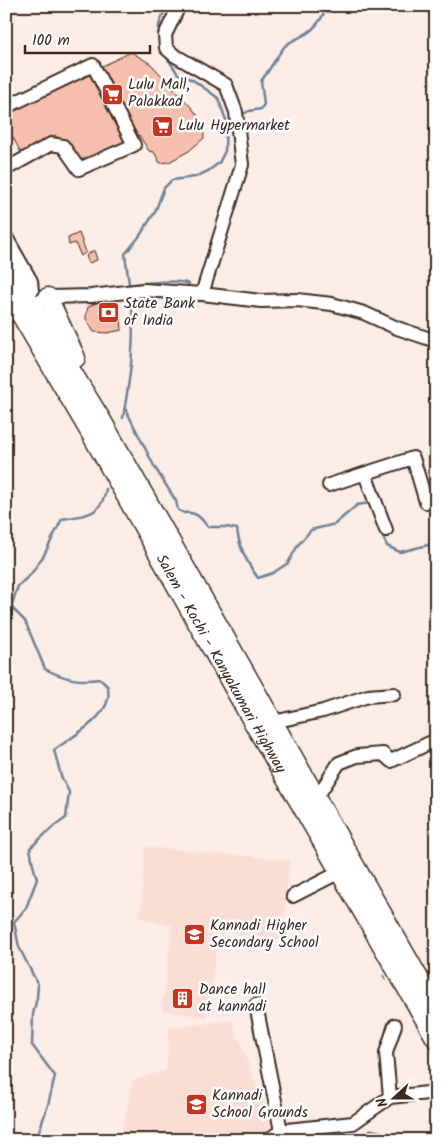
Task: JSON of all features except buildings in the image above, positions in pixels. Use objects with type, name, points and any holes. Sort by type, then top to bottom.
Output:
[{"type":"highway","name":"Salem - Kochi - Kanyakumari Highway","points":[[6,261],[17,307],[93,406],[436,1008]]},
{"type":"highway","name":"Salem - Kochi - Kanyakumari Highway","points":[[6,290],[92,436],[436,1038]]},
{"type":"highway","points":[[48,298],[61,330],[85,373],[93,392],[93,406]]},
{"type":"street","points":[[179,6],[165,35],[166,48],[174,55],[226,85],[236,112],[242,165],[202,294]]},
{"type":"street","points":[[6,107],[93,65],[134,145],[79,169],[63,146],[51,144],[6,169]]},
{"type":"street","points":[[6,237],[31,281],[32,291],[17,307]]},
{"type":"street","points":[[17,307],[48,298],[91,296],[144,290],[262,301],[297,300],[332,304],[364,313],[397,328],[435,339]]},
{"type":"street","points":[[329,485],[413,458],[426,502],[436,500]]},
{"type":"street","points":[[365,474],[386,530]]},
{"type":"street","points":[[273,722],[323,710],[368,696],[394,694]]},
{"type":"street","points":[[316,797],[339,763],[357,756],[383,754],[391,761],[436,740]]},
{"type":"street","points":[[293,896],[340,872]]},
{"type":"street","points":[[256,1005],[281,1131]]},
{"type":"street","points":[[390,1096],[386,1053],[395,1025]]},
{"type":"street","points":[[268,1140],[281,1131],[353,1123],[390,1096],[428,1093],[436,1090]]},
{"type":"shaded area","name":"Kannadi Higher Secondary School","points":[[145,847],[290,860],[282,941],[219,930],[207,1017],[162,1011],[172,926],[140,918]]},
{"type":"shaded area","name":"Kannadi School Grounds","points":[[232,1020],[274,1131],[257,1140],[132,1140],[121,1134],[133,1080],[166,1070],[169,1028]]},
{"type":"waterway","points":[[160,38],[159,26],[167,6]]},
{"type":"waterway","points":[[241,115],[249,111],[261,109],[264,104],[261,81],[285,46],[306,34],[317,24],[326,6]]},
{"type":"waterway","points":[[129,284],[125,254],[139,237],[155,212],[164,188],[172,180],[195,177],[208,171],[219,163],[225,151],[226,120],[218,98],[193,80],[178,74],[164,53]]},
{"type":"waterway","points":[[120,287],[155,282],[189,284]]},
{"type":"waterway","points":[[123,418],[133,344],[131,299]]},
{"type":"waterway","points":[[125,408],[154,466],[176,501],[178,510],[184,513],[195,514],[208,527],[237,529],[244,555],[258,578],[273,573],[288,563],[298,545],[311,530],[335,524],[357,505],[370,503]]},
{"type":"waterway","points":[[36,1140],[48,1105],[55,1076],[32,1045],[33,1014],[38,985],[19,947],[14,922],[26,908],[37,879],[30,848],[66,818],[69,792],[61,776],[54,750],[77,734],[100,714],[108,699],[108,687],[100,679],[72,679],[45,669],[25,621],[11,607],[18,586],[31,574],[44,555],[62,519],[91,513],[101,505],[106,489]]},
{"type":"waterway","points":[[380,531],[387,546],[400,552],[432,544],[436,546]]},
{"type":"place","name":"Lulu Mall, Palakkad","points":[[112,94]]},
{"type":"place","name":"Lulu Hypermarket","points":[[162,126]]},
{"type":"place","name":"State Bank of India","points":[[108,313]]},
{"type":"place","name":"Kannadi Higher Secondary School","points":[[194,935]]},
{"type":"place","name":"Dance hall at kannadi","points":[[183,999]]},
{"type":"place","name":"Kannadi School Grounds","points":[[196,1105]]}]
